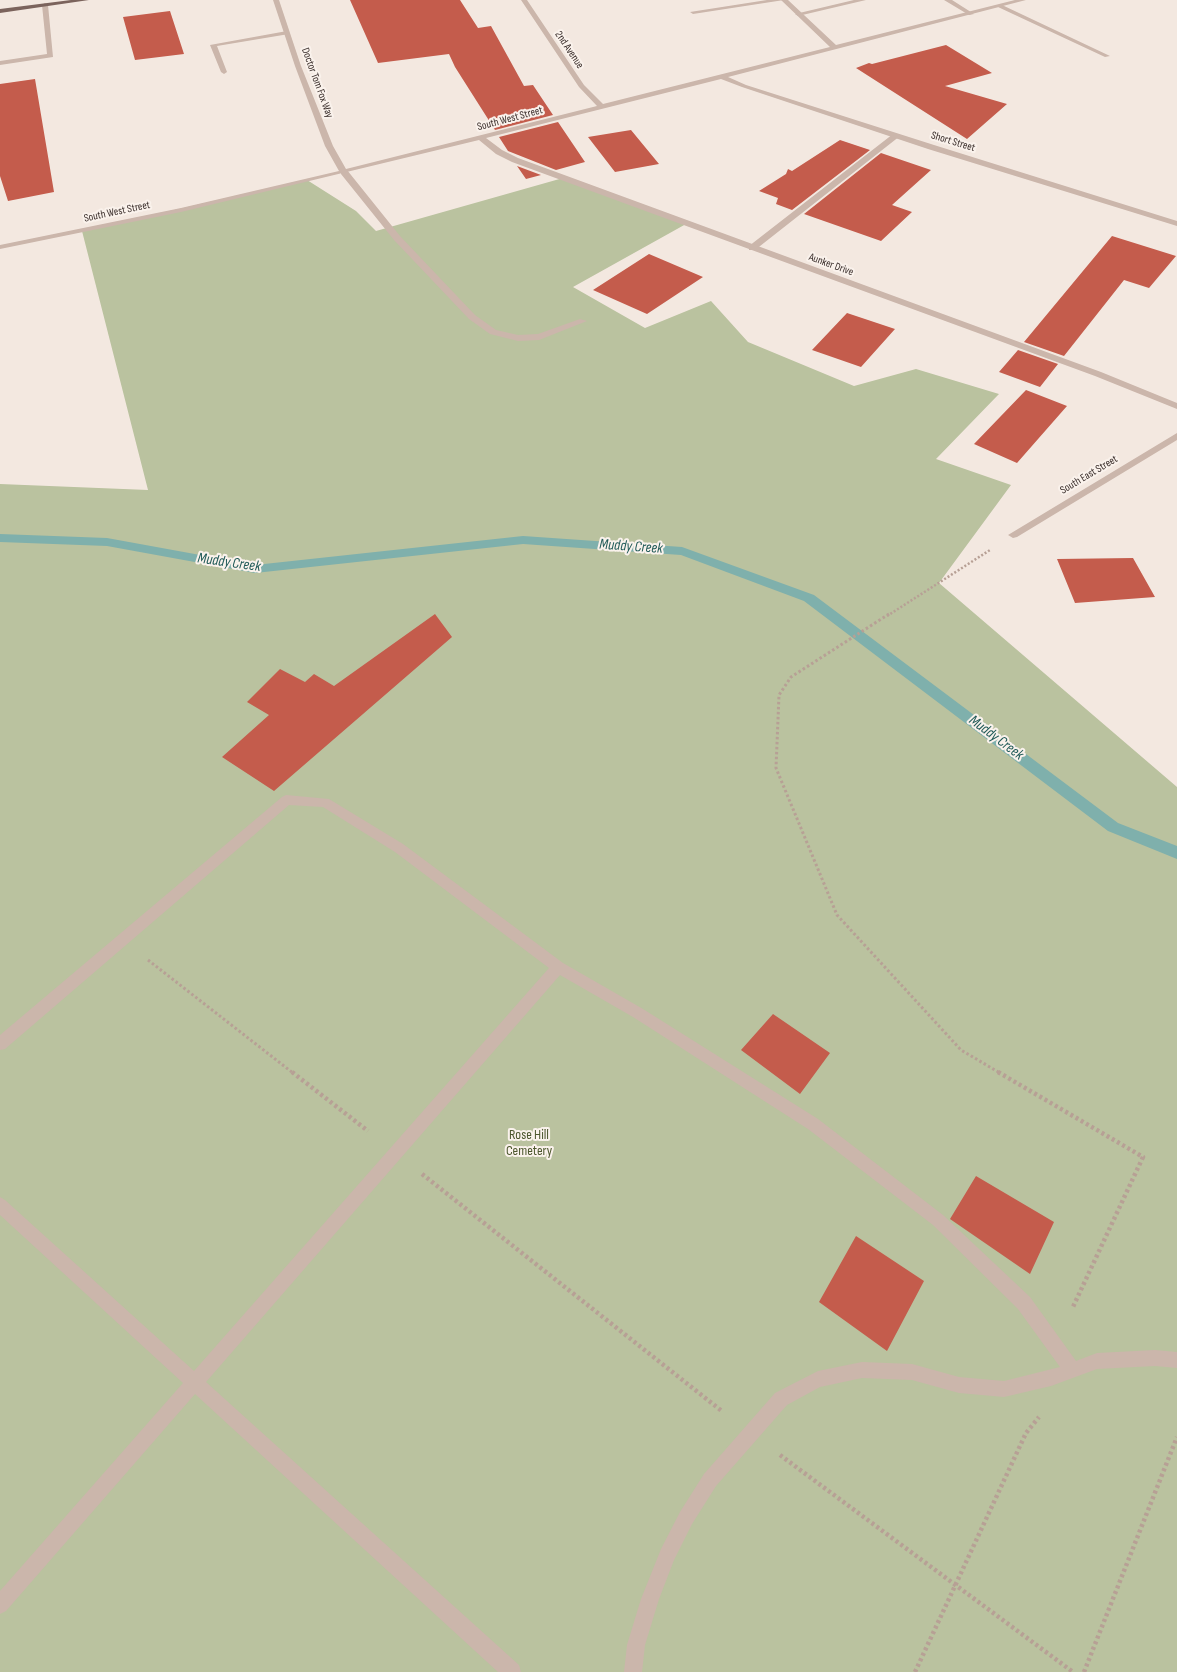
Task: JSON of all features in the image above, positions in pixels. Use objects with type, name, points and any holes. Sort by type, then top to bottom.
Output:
[{"type":"main road","points":[[0,11],[86,0]]},
{"type":"street","name":"Doctor Tom Fox Way","points":[[276,0],[329,146],[344,172],[397,238],[472,316],[492,332],[518,338],[539,337],[583,321]]},
{"type":"street","name":"2nd Avenue","points":[[524,0],[581,86],[602,107]]},
{"type":"street","points":[[693,12],[783,0],[835,48]]},
{"type":"street","points":[[798,14],[863,0]]},
{"type":"street","points":[[947,0],[971,14]]},
{"type":"street","name":"South West Street","points":[[0,247],[181,210],[344,172],[1024,0]]},
{"type":"street","points":[[0,63],[51,56],[45,5]]},
{"type":"street","points":[[1000,6],[1107,56]]},
{"type":"street","points":[[224,72],[213,45],[287,33]]},
{"type":"street","name":"Short Street","points":[[723,77],[744,86],[896,136],[1177,224]]},
{"type":"street","points":[[752,248],[896,136]]},
{"type":"street","name":"Aunker Drive","points":[[481,138],[499,152],[515,160],[1098,374],[1177,406]]},
{"type":"street","name":"South East Street","points":[[1013,535],[1177,436]]},
{"type":"street","points":[[0,1044],[286,800],[325,802],[399,848],[558,967],[638,1013],[813,1124],[938,1220],[1024,1304],[1073,1371]]},
{"type":"street","points":[[0,1605],[558,967]]},
{"type":"street","points":[[0,1205],[512,1672]]},
{"type":"street","points":[[633,1672],[636,1645],[650,1599],[667,1555],[686,1518],[710,1480],[782,1399],[818,1379],[862,1370],[912,1372],[959,1385],[1004,1388],[1051,1378],[1097,1361],[1155,1358],[1177,1360]]},
{"type":"path","points":[[915,1672],[1026,1433],[1073,1371],[1072,1310],[1143,1157],[961,1050],[837,915],[776,768],[778,695],[790,677],[1013,535]]},
{"type":"path","points":[[122,940],[395,1152],[751,1434],[1073,1672]]},
{"type":"path","points":[[1084,1672],[1177,1437]]},
{"type":"green space","name":"Rose Hill Cemetery","points":[[563,178],[686,224],[573,287],[645,328],[711,301],[748,342],[854,386],[916,369],[999,394],[936,459],[1011,485],[939,583],[1177,787],[1177,1672],[0,1672],[0,484],[148,490],[82,231],[307,180],[356,211],[376,231]]},
{"type":"building","points":[[350,0],[460,0],[478,28],[491,26],[524,86],[533,85],[553,115],[495,130],[455,67],[449,54],[378,63]]},
{"type":"building","points":[[170,11],[184,54],[135,60],[123,17]]},
{"type":"building","points":[[946,45],[992,73],[945,86],[1007,104],[967,139],[856,68],[869,63],[872,64]]},
{"type":"building","points":[[35,79],[54,192],[8,201],[0,176],[0,84]]},
{"type":"building","points":[[558,122],[585,162],[556,170],[508,151],[499,137]]},
{"type":"building","points":[[631,130],[659,164],[615,172],[588,137]]},
{"type":"building","points":[[840,140],[870,150],[792,210],[776,204],[778,198],[759,191],[786,174],[788,169],[792,171]]},
{"type":"building","points":[[881,153],[931,170],[892,205],[912,212],[881,241],[804,214]]},
{"type":"building","points":[[517,166],[541,175],[526,179]]},
{"type":"building","points":[[1112,236],[1176,256],[1149,288],[1124,280],[1064,356],[1024,342]]},
{"type":"building","points":[[649,254],[703,277],[647,314],[593,290]]},
{"type":"building","points":[[847,313],[895,329],[861,367],[812,350]]},
{"type":"building","points":[[1018,350],[1058,364],[1040,387],[999,372]]},
{"type":"building","points":[[1026,390],[1067,406],[1017,463],[974,444]]},
{"type":"building","points":[[1133,558],[1155,597],[1075,603],[1057,559]]},
{"type":"building","points":[[435,614],[452,637],[274,791],[222,757],[269,715],[247,702],[280,669],[305,682],[314,674],[334,686]]},
{"type":"building","points":[[773,1014],[830,1053],[800,1094],[741,1050]]},
{"type":"building","points":[[976,1176],[1054,1222],[1030,1274],[950,1219]]},
{"type":"building","points":[[856,1236],[924,1281],[887,1351],[819,1302]]},
{"type":"waterway","name":"Muddy Creek","points":[[0,538],[107,542],[255,569],[523,540],[682,551],[809,598],[1113,827],[1177,853]]}]
